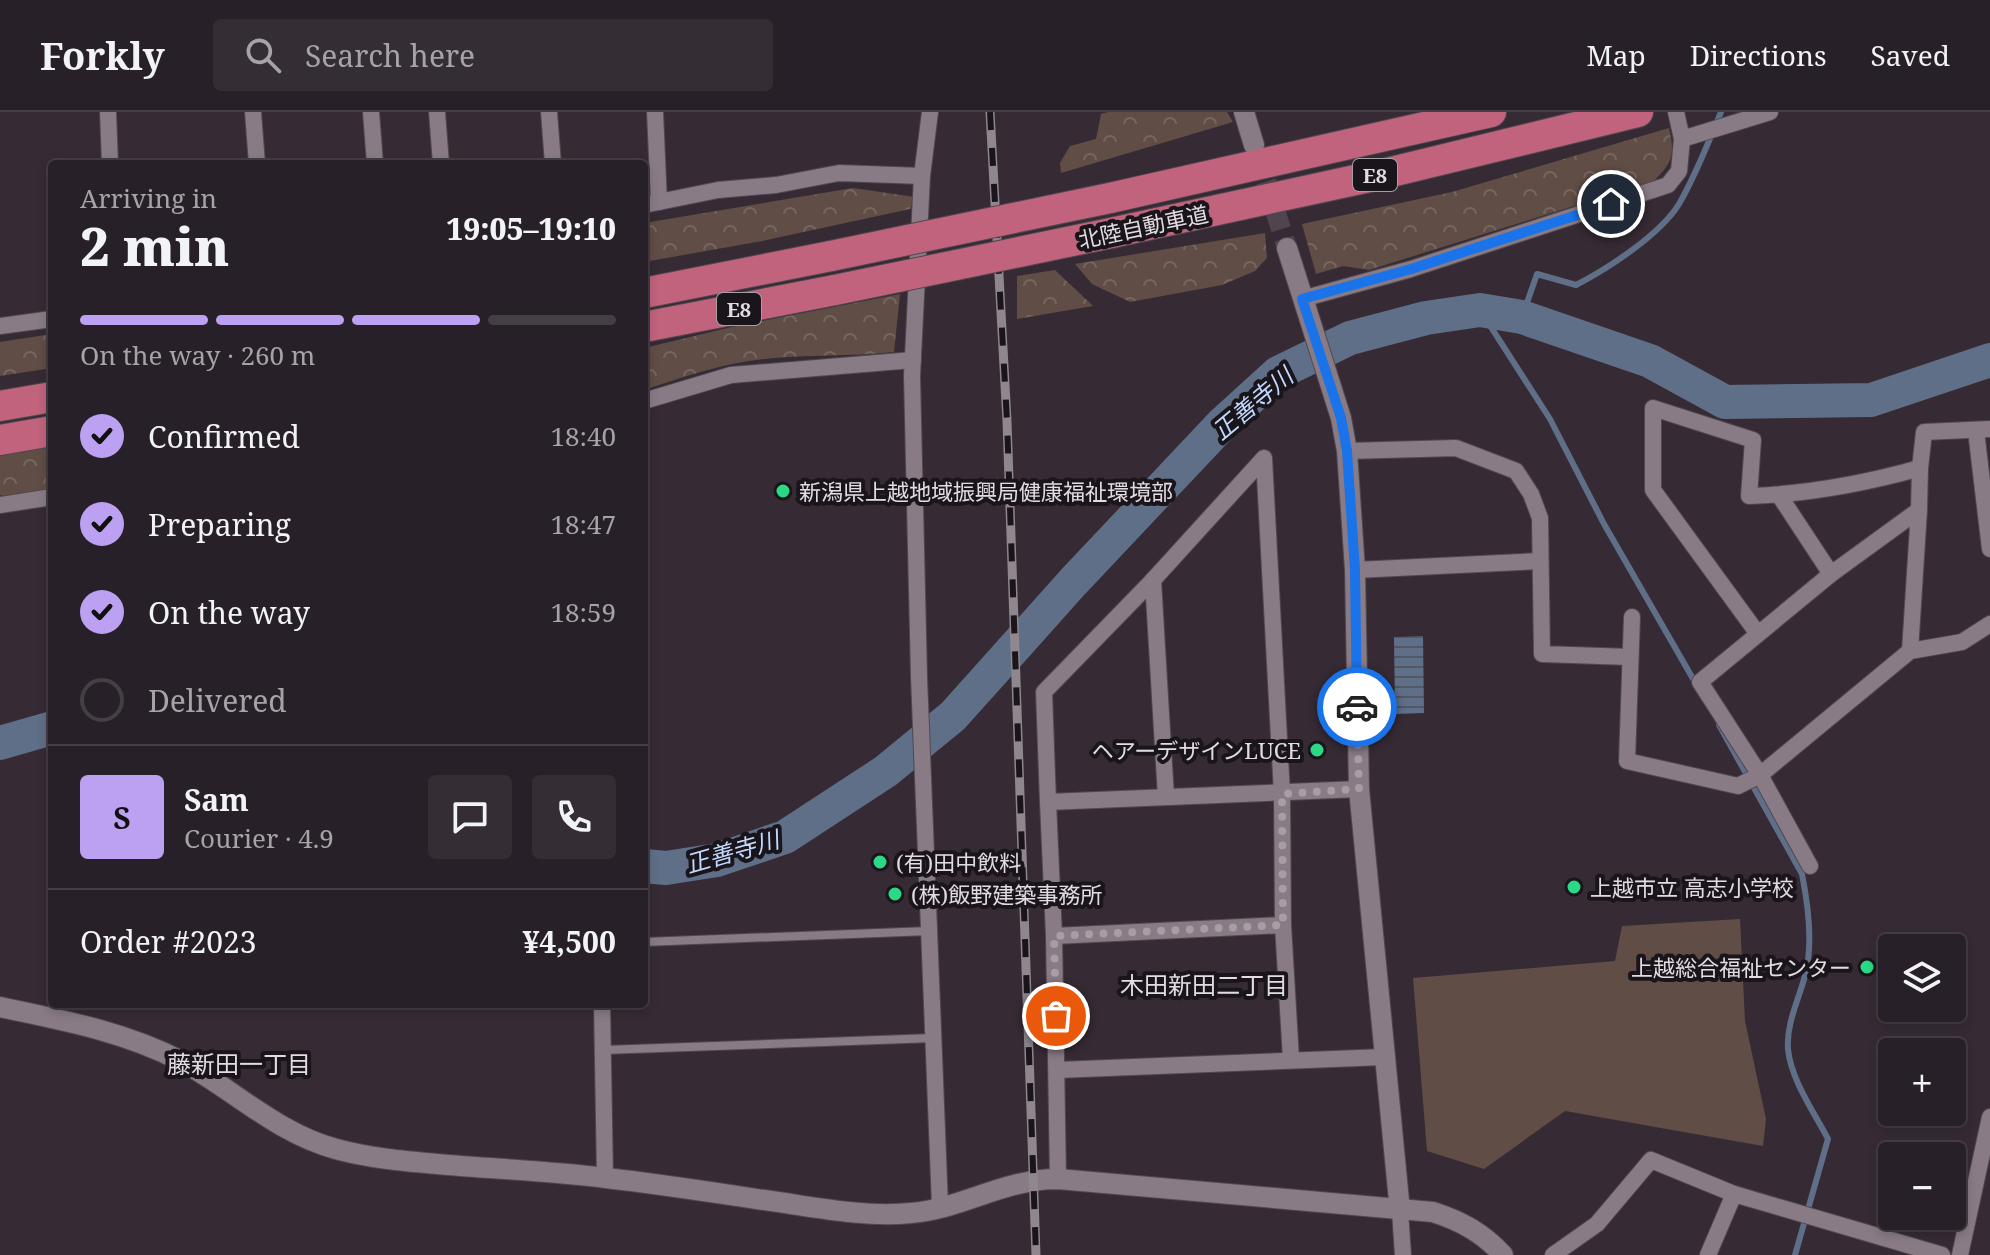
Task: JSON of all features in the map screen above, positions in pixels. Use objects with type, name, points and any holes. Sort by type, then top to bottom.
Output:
[{"type":"highway","name":"北陸自動車道","points":[[648,292],[1110,198],[1491,112]]},
{"type":"highway","name":"北陸自動車道","points":[[648,326],[1111,233],[1383,174],[1638,112]]},
{"type":"highway","points":[[0,406],[48,398]]},
{"type":"highway","points":[[0,440],[48,432]]},
{"type":"street","points":[[108,112],[110,160]]},
{"type":"street","points":[[253,112],[257,160]]},
{"type":"street","points":[[371,112],[375,160]]},
{"type":"street","points":[[437,112],[441,160]]},
{"type":"street","points":[[549,112],[553,160]]},
{"type":"street","points":[[655,112],[651,204],[718,190],[776,185],[839,173],[922,176]]},
{"type":"street","points":[[930,112],[922,176],[913,360],[919,677],[940,1206]]},
{"type":"street","points":[[1244,112],[1254,145]]},
{"type":"street","points":[[1302,299],[1411,269],[1668,185],[1679,171],[1682,139],[1676,112]]},
{"type":"street","points":[[1682,139],[1770,112]]},
{"type":"street","points":[[1287,248],[1341,418],[1347,451],[1355,570],[1359,789],[1403,1255]]},
{"type":"street","points":[[0,326],[48,320]]},
{"type":"street","points":[[648,400],[731,375],[913,360]]},
{"type":"street","points":[[1758,634],[1653,490],[1653,408],[1753,440],[1749,496],[1859,485],[1920,468]]},
{"type":"street","points":[[1910,651],[1924,432],[1983,430],[1990,549]]},
{"type":"street","points":[[1347,451],[1456,448],[1516,471],[1531,494],[1540,518],[1542,654],[1630,657]]},
{"type":"street","points":[[1058,1179],[1054,936],[1044,692],[1153,580],[1264,458],[1282,794],[1283,925],[1291,1059]]},
{"type":"street","points":[[1779,495],[1831,574]]},
{"type":"street","points":[[0,505],[48,498]]},
{"type":"street","points":[[1810,866],[1760,775],[1700,682],[1831,574],[1919,510]]},
{"type":"street","points":[[1355,570],[1540,561]]},
{"type":"street","points":[[1153,580],[1166,797]]},
{"type":"street","points":[[1632,617],[1627,761],[1738,786],[1760,775],[1910,651],[1962,642],[1990,624]]},
{"type":"street","points":[[1048,802],[1359,789]]},
{"type":"street","points":[[1054,936],[1283,925]]},
{"type":"street","points":[[0,1007],[134,1040],[191,1067],[295,1135],[335,1149],[385,1160],[605,1178],[834,1210],[913,1213],[1022,1182],[1058,1179],[1433,1212],[1478,1231],[1503,1255]]},
{"type":"street","points":[[602,1008],[605,1178]]},
{"type":"street","points":[[1057,1070],[1384,1057]]},
{"type":"street","points":[[1960,1255],[1990,1117]]},
{"type":"street","points":[[1553,1255],[1597,1224],[1651,1160],[1734,1194],[1942,1255]]},
{"type":"street","points":[[1708,1255],[1734,1194]]},
{"type":"lane","points":[[648,942],[929,931]]},
{"type":"lane","points":[[604,1050],[933,1038]]},
{"type":"green space","points":[[1227,112],[1233,122],[1061,173],[1060,163],[1070,146],[1096,139],[1101,114]]},
{"type":"green space","points":[[1669,128],[1671,157],[1654,181],[1369,270],[1343,266],[1316,274],[1302,224],[1452,192]]},
{"type":"green space","points":[[853,188],[915,197],[910,209],[762,241],[648,261],[648,222]]},
{"type":"green space","points":[[1265,233],[1267,258],[1255,271],[1222,285],[1130,302],[1092,284],[1075,264]]},
{"type":"green space","points":[[1055,270],[1093,306],[1017,319],[1017,276]]},
{"type":"green space","points":[[900,294],[894,352],[748,361],[648,389],[648,347]]},
{"type":"green space","points":[[48,335],[48,369],[0,376],[0,342]]},
{"type":"green space","points":[[48,448],[48,491],[10,498],[0,495],[0,455]]},
{"type":"green space","points":[[1740,919],[1745,1021],[1766,1119],[1763,1146],[1565,1111],[1484,1169],[1427,1151],[1413,978],[1615,961],[1622,926]]},
{"type":"water","points":[[1423,636],[1424,713],[1395,714],[1394,637]]},
{"type":"waterway","points":[[1522,317],[1537,274],[1576,285],[1617,261],[1670,216],[1702,159],[1721,112]]},
{"type":"waterway","points":[[1480,310],[1550,419],[1604,524],[1696,684]]},
{"type":"waterway","name":"正善寺川","points":[[648,866],[666,868],[717,860],[785,837],[886,771],[953,716],[1073,582],[1223,423],[1278,373],[1350,338],[1426,318],[1480,310],[1522,317],[1650,361],[1725,402],[1871,400],[1990,360]]},
{"type":"waterway","points":[[1719,725],[1802,874],[1806,898],[1808,960],[1791,1020],[1788,1049],[1798,1084],[1828,1139],[1795,1255]]},
{"type":"waterway","name":"正善寺川","points":[[0,743],[48,729]]},
{"type":"tunnel","points":[[1257,153],[1287,248]]},
{"type":"railway","points":[[990,112],[1007,421],[1036,1255]]},
{"type":"way so far","points":[[1056,1016],[1054,936],[1283,925],[1282,794],[1359,789],[1357,707]]},
{"type":"place","name":"新潟県上越地域振興局健康福祉環境部","points":[[783,491]]},
{"type":"place","name":"ヘアーデザインLUCE","points":[[1317,750]]},
{"type":"place","name":"(有)田中飲料","points":[[880,862]]},
{"type":"place","name":"上越市立 高志小学校","points":[[1574,887]]},
{"type":"place","name":"(株)飯野建築事務所","points":[[895,894]]},
{"type":"place","name":"上越総合福祉センター","points":[[1867,967]]},
{"type":"district","name":"木田新田二丁目","points":[[1204,984]]},
{"type":"district","name":"藤新田一丁目","points":[[239,1063]]},
{"type":"route","points":[[1357,707],[1355,570],[1347,451],[1341,418],[1302,299],[1411,269],[1611,204]]}]
